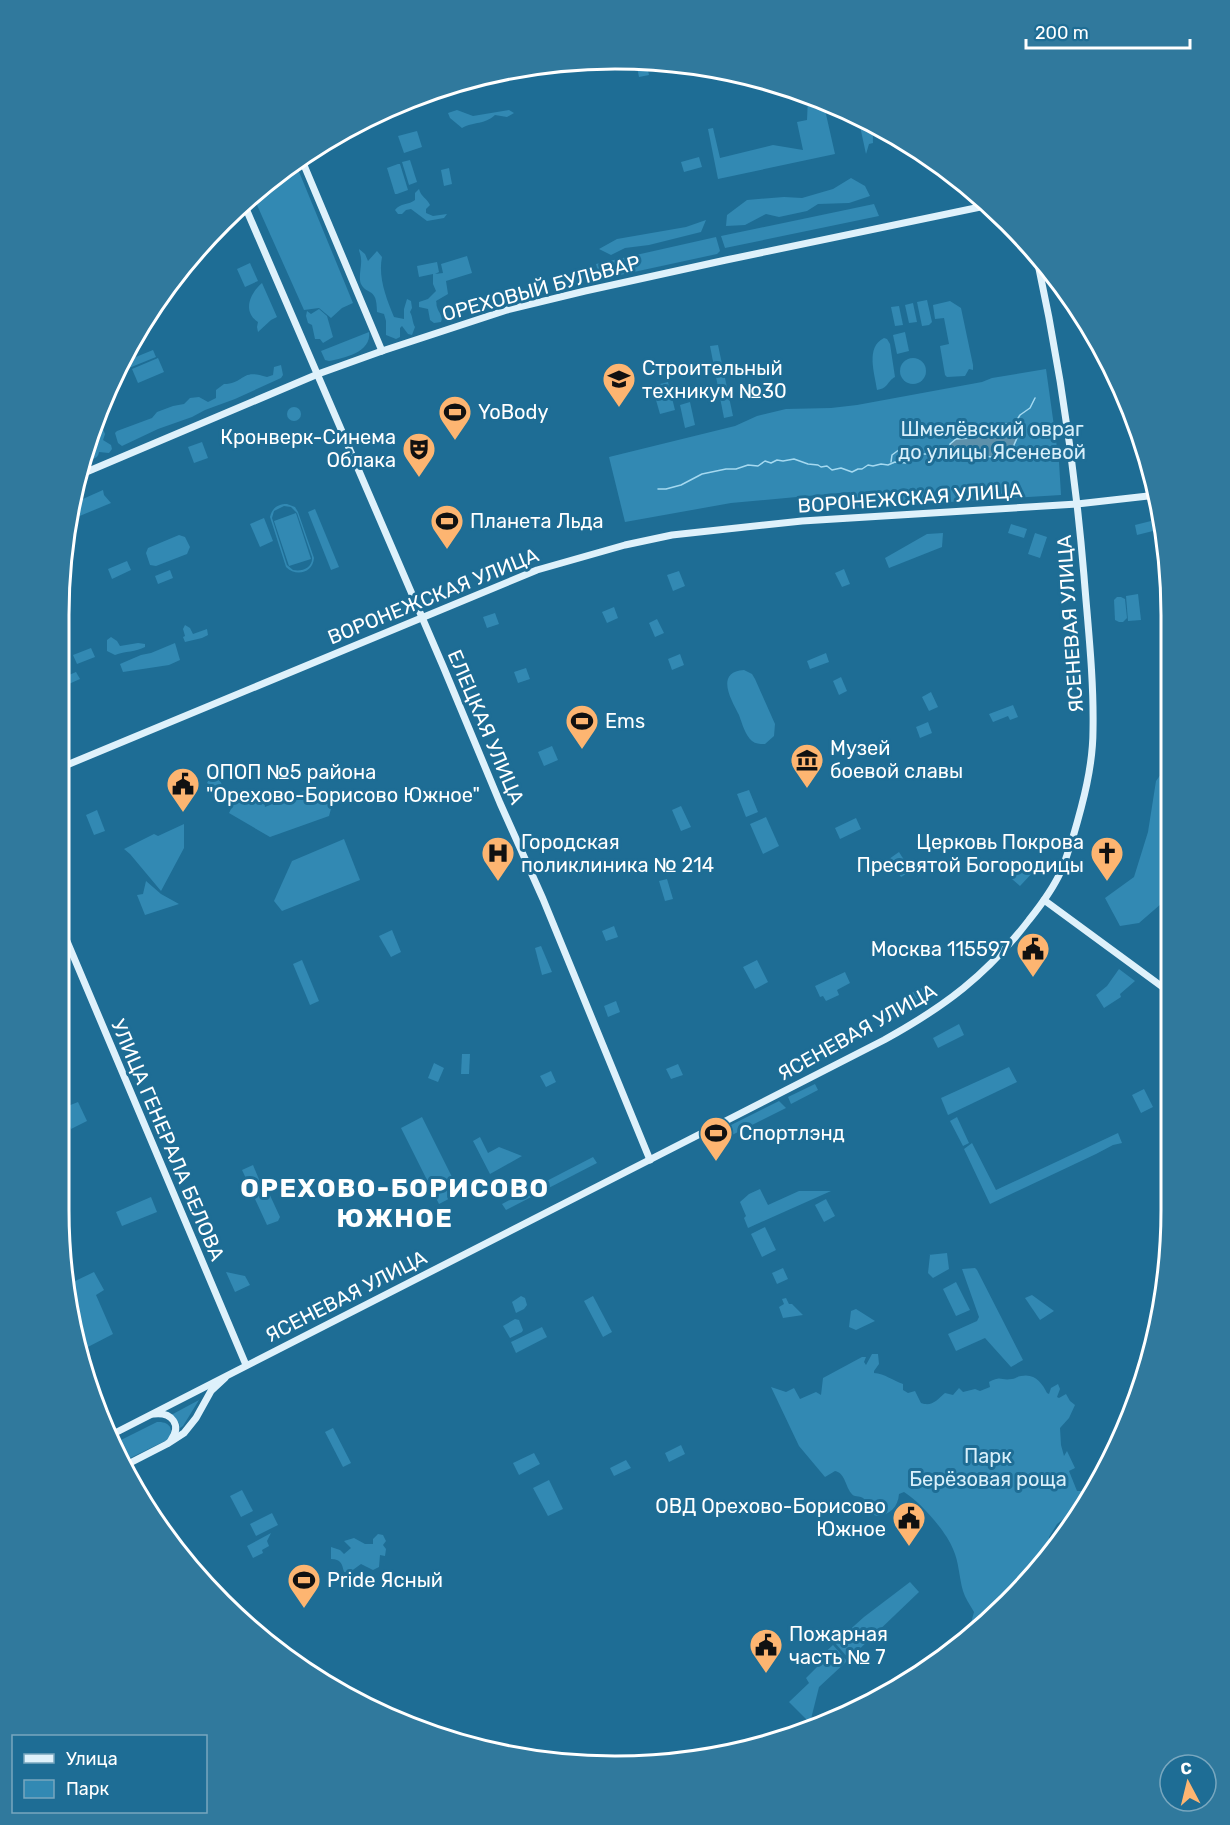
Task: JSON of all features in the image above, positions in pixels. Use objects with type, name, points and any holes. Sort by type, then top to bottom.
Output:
[{"type":"street","points":[[305,166],[382,351]]},
{"type":"street","name":"ОРЕХОВЫЙ БУЛЬВАР","points":[[89,471],[318,374],[507,310],[576,293],[979,207]]},
{"type":"street","name":"ЕЛЕЦКАЯ УЛИЦА","points":[[247,211],[549,913],[650,1160]]},
{"type":"street","name":"ЯСЕНЕВАЯ УЛИЦА","points":[[117,1432],[876,1044],[955,996],[997,959],[1010,944],[1044,900],[1062,870],[1079,815],[1090,765],[1093,731],[1089,633],[1077,504],[1057,356],[1040,273]]},
{"type":"street","name":"ВОРОНЕЖСКАЯ УЛИЦА","points":[[69,764],[537,570],[625,544],[655,538],[802,521],[1077,504],[1148,496]]},
{"type":"street","points":[[1044,900],[1161,986]]},
{"type":"street","name":"УЛИЦА ГЕНЕРАЛА БЕЛОВА","points":[[69,946],[246,1365]]},
{"type":"street","name":"ЯСЕНЕВАЯ УЛИЦА","points":[[131,1462],[184,1433],[212,1391],[230,1374]]},
{"type":"street","points":[[149,1415],[159,1414],[172,1419],[176,1432],[167,1444]]},
{"type":"green space","points":[[638,70],[648,70],[649,75],[639,77]]},
{"type":"green space","points":[[808,105],[825,112],[835,154],[718,179],[708,129],[713,128],[720,158],[773,145],[803,150],[797,122],[807,120]]},
{"type":"green space","points":[[457,110],[473,116],[509,110],[514,113],[507,117],[495,115],[462,128],[450,118],[448,113]]},
{"type":"green space","points":[[860,127],[872,134],[873,143],[869,144],[866,154]]},
{"type":"green space","points":[[417,131],[422,147],[404,153],[398,136]]},
{"type":"green space","points":[[699,157],[702,167],[684,172],[681,162]]},
{"type":"green space","points":[[410,160],[417,182],[409,185],[402,162]]},
{"type":"green space","points":[[400,164],[408,190],[395,194],[387,168]]},
{"type":"green space","points":[[449,168],[452,184],[444,186],[441,170]]},
{"type":"green space","points":[[299,171],[353,303],[342,308],[331,318],[319,308],[304,310],[256,203]]},
{"type":"green space","points":[[851,178],[865,186],[870,196],[849,203],[818,204],[807,211],[779,217],[766,214],[745,225],[726,226],[727,215],[747,200],[802,198],[833,189]]},
{"type":"green space","points":[[419,189],[430,205],[426,213],[433,216],[447,214],[444,218],[427,221],[411,209],[398,214],[395,210],[415,200],[415,193]]},
{"type":"green space","points":[[874,204],[879,216],[725,248],[721,236]]},
{"type":"green space","points":[[706,220],[701,232],[649,245],[625,248],[611,255],[599,249],[617,239],[686,227]]},
{"type":"green space","points":[[716,237],[720,251],[717,254],[606,278],[600,275],[596,264]]},
{"type":"green space","points":[[359,249],[368,261],[377,251],[382,257],[382,280],[394,317],[404,319],[407,299],[411,301],[410,312],[415,327],[412,335],[408,334],[402,326],[400,337],[396,339],[386,335],[384,314],[377,312],[374,295],[361,284]]},
{"type":"green space","points":[[467,256],[472,273],[446,281],[448,294],[436,301],[442,319],[441,322],[434,323],[430,320],[428,309],[419,307],[419,302],[428,299],[436,291],[433,274],[419,277],[417,266],[437,262],[439,272],[435,274],[443,273],[441,264]]},
{"type":"green space","points":[[250,263],[258,281],[245,287],[237,269]]},
{"type":"green space","points":[[262,283],[277,317],[258,332],[258,322],[253,318],[249,308],[251,297]]},
{"type":"green space","points":[[927,300],[932,322],[922,326],[917,302]]},
{"type":"green space","points":[[950,301],[961,308],[973,365],[973,370],[969,369],[965,376],[947,377],[945,375],[940,346],[949,344],[944,318],[935,319],[933,305]]},
{"type":"green space","points":[[913,303],[917,322],[909,323],[905,305]]},
{"type":"green space","points":[[899,306],[903,325],[895,326],[891,307]]},
{"type":"green space","points":[[319,309],[327,316],[333,337],[323,343],[320,339],[315,339],[312,325],[308,323],[306,316],[307,311],[311,314]]},
{"type":"green space","points":[[369,332],[366,345],[356,353],[329,361],[325,360],[321,351]]},
{"type":"green space","points":[[905,332],[909,351],[897,354],[893,335]]},
{"type":"green space","points":[[884,338],[890,344],[895,377],[884,388],[877,390],[873,354],[878,342]]},
{"type":"green space","points":[[718,345],[733,416],[724,418],[710,346]]},
{"type":"green space","points":[[153,350],[156,357],[128,368],[134,358]]},
{"type":"green space","points":[[158,358],[164,372],[138,383],[132,369]]},
{"type":"green space","points":[[913,358],[922,362],[926,371],[922,380],[913,384],[904,380],[900,371],[904,362]]},
{"type":"green space","points":[[281,365],[283,375],[281,378],[122,446],[118,443],[115,433],[117,431],[152,418],[157,412],[184,404],[190,398],[199,397],[208,402],[216,398],[216,390],[224,384],[252,374],[267,377],[273,375],[274,367]]},
{"type":"green space","name":"Шмелёвский овраг до улицы Ясеневой","points":[[1046,369],[1059,462],[1061,495],[852,508],[850,492],[731,503],[625,522],[609,457],[735,426],[757,416],[786,409],[857,405]]},
{"type":"green space","points":[[668,382],[675,410],[660,414],[652,386]]},
{"type":"green space","points":[[690,402],[695,425],[685,428],[680,405]]},
{"type":"green space","points":[[291,407],[297,407],[301,414],[297,421],[291,421],[287,417],[287,411]]},
{"type":"green space","points":[[102,428],[105,434],[103,440],[111,445],[112,449],[109,453],[99,452],[92,459],[98,440]]},
{"type":"green space","points":[[202,442],[208,458],[194,463],[188,447]]},
{"type":"green space","points":[[103,490],[111,503],[78,517],[81,500]]},
{"type":"green space","points":[[287,504],[295,507],[298,512],[314,558],[311,567],[299,573],[286,567],[270,517],[274,509]],"holes":[[[284,506],[291,507],[297,513],[312,557],[311,564],[300,570],[293,570],[287,565],[272,518],[274,511]]]},
{"type":"green space","points":[[315,509],[339,567],[331,570],[308,512]]},
{"type":"green space","points":[[296,513],[311,559],[289,566],[274,521]]},
{"type":"green space","points":[[264,518],[273,541],[260,547],[250,524]]},
{"type":"green space","points":[[1151,521],[1153,531],[1137,535],[1135,525]]},
{"type":"green space","points":[[1011,524],[1027,529],[1024,538],[1008,533]]},
{"type":"green space","points":[[943,533],[942,547],[889,568],[885,558],[927,534]]},
{"type":"green space","points":[[1035,533],[1047,537],[1040,558],[1028,554]]},
{"type":"green space","points":[[179,535],[185,537],[190,547],[187,554],[156,566],[150,565],[146,553],[148,548]]},
{"type":"green space","points":[[127,561],[131,570],[112,579],[108,569]]},
{"type":"green space","points":[[844,569],[850,584],[842,587],[835,573]]},
{"type":"green space","points":[[170,570],[173,578],[158,584],[155,576]]},
{"type":"green space","points":[[679,571],[685,586],[673,591],[667,575]]},
{"type":"green space","points":[[1138,594],[1141,620],[1128,621],[1126,596]]},
{"type":"green space","points":[[1117,597],[1125,599],[1127,618],[1123,622],[1115,620],[1114,600]]},
{"type":"green space","points":[[614,607],[618,618],[607,623],[602,612]]},
{"type":"green space","points":[[495,613],[499,624],[487,628],[483,617]]},
{"type":"green space","points":[[657,619],[664,633],[655,637],[649,623]]},
{"type":"green space","points":[[185,625],[193,634],[207,629],[208,635],[185,642],[183,629]]},
{"type":"green space","points":[[111,637],[120,646],[138,643],[145,644],[145,647],[115,655],[107,651],[107,640]]},
{"type":"green space","points":[[175,643],[180,660],[169,665],[123,672],[120,664]]},
{"type":"green space","points":[[91,648],[95,657],[77,664],[73,655]]},
{"type":"green space","points":[[826,653],[829,662],[810,669],[807,661]]},
{"type":"green space","points":[[680,654],[684,665],[672,670],[668,659]]},
{"type":"green space","points":[[526,668],[530,679],[518,683],[514,672]]},
{"type":"green space","points":[[744,670],[752,674],[755,679],[775,724],[774,736],[765,744],[755,743],[746,732],[728,688],[727,681],[730,676]]},
{"type":"green space","points":[[76,672],[80,679],[69,684],[69,675]]},
{"type":"green space","points":[[841,677],[847,691],[839,695],[833,681]]},
{"type":"green space","points":[[931,692],[938,707],[929,711],[922,697]]},
{"type":"green space","points":[[1013,705],[1018,717],[1010,720],[1008,716],[993,722],[989,714]]},
{"type":"green space","points":[[928,722],[932,733],[920,738],[916,727]]},
{"type":"green space","points":[[552,746],[558,760],[544,766],[538,752]]},
{"type":"green space","points":[[215,768],[224,790],[264,801],[265,807],[304,791],[310,805],[309,800],[323,792],[336,791],[329,816],[270,837],[229,813],[235,801],[207,783]]},
{"type":"green space","points":[[1161,774],[1161,904],[1139,923],[1120,926],[1105,898],[1134,877],[1148,832],[1156,781]]},
{"type":"green space","points":[[749,790],[758,812],[746,817],[737,794]]},
{"type":"green space","points":[[681,806],[691,827],[681,831],[672,810]]},
{"type":"green space","points":[[97,810],[105,831],[94,835],[86,815]]},
{"type":"green space","points":[[766,817],[779,846],[763,854],[750,824]]},
{"type":"green space","points":[[856,818],[861,829],[840,839],[835,828]]},
{"type":"green space","points":[[184,824],[184,848],[161,891],[124,849],[154,834],[158,836]]},
{"type":"green space","points":[[344,839],[360,880],[282,911],[274,901],[292,861]]},
{"type":"green space","points":[[899,852],[911,871],[901,877],[889,859]]},
{"type":"green space","points":[[1026,863],[1035,870],[1020,886],[1012,879]]},
{"type":"green space","points":[[667,879],[673,899],[665,901],[659,881]]},
{"type":"green space","points":[[146,881],[161,894],[179,904],[145,915],[137,895],[143,894]]},
{"type":"green space","points":[[614,926],[618,937],[606,941],[602,931]]},
{"type":"green space","points":[[392,930],[401,952],[391,957],[379,936]]},
{"type":"green space","points":[[541,946],[552,972],[542,975],[535,948]]},
{"type":"green space","points":[[302,960],[319,1001],[310,1005],[293,964]]},
{"type":"green space","points":[[757,960],[768,982],[755,989],[743,967]]},
{"type":"green space","points":[[1119,969],[1135,981],[1120,994],[1121,997],[1104,1008],[1096,995],[1107,986]]},
{"type":"green space","points":[[845,972],[850,983],[837,990],[839,995],[826,1001],[823,996],[820,997],[815,986]]},
{"type":"green space","points":[[926,986],[930,992],[911,1002],[907,995]]},
{"type":"green space","points":[[616,1001],[620,1012],[608,1017],[604,1006]]},
{"type":"green space","points":[[959,1024],[964,1035],[938,1048],[933,1038]]},
{"type":"green space","points":[[462,1054],[470,1054],[469,1074],[461,1074]]},
{"type":"green space","points":[[434,1063],[444,1068],[438,1082],[428,1078]]},
{"type":"green space","points":[[678,1064],[683,1075],[671,1079],[666,1069]]},
{"type":"green space","points":[[1009,1067],[1017,1082],[948,1115],[941,1098]]},
{"type":"green space","points":[[551,1071],[556,1082],[546,1087],[540,1076]]},
{"type":"green space","points":[[815,1084],[818,1090],[791,1104],[788,1097]]},
{"type":"green space","points":[[1144,1089],[1153,1107],[1141,1113],[1132,1095]]},
{"type":"green space","points":[[779,1101],[786,1108],[712,1145],[701,1140]]},
{"type":"green space","points":[[78,1102],[87,1121],[71,1129],[69,1106]]},
{"type":"green space","points":[[422,1117],[460,1193],[439,1204],[401,1128]]},
{"type":"green space","points":[[957,1117],[969,1143],[963,1146],[950,1121]]},
{"type":"green space","points":[[1118,1133],[1122,1143],[1113,1145],[990,1204],[964,1149],[972,1143],[996,1190]]},
{"type":"green space","points":[[480,1137],[488,1153],[499,1147],[522,1156],[490,1174],[473,1141]]},
{"type":"green space","points":[[593,1157],[597,1163],[506,1210],[502,1204]]},
{"type":"green space","points":[[253,1165],[261,1184],[251,1189],[242,1170]]},
{"type":"green space","points":[[760,1189],[768,1205],[799,1191],[831,1191],[748,1228],[740,1202],[749,1194]]},
{"type":"green space","points":[[268,1191],[280,1217],[278,1221],[267,1225],[255,1199],[257,1195]]},
{"type":"green space","points":[[151,1197],[157,1212],[122,1226],[116,1212]]},
{"type":"green space","points":[[826,1199],[835,1216],[824,1222],[815,1205]]},
{"type":"green space","points":[[765,1227],[776,1250],[762,1257],[751,1234]]},
{"type":"green space","points":[[947,1253],[949,1269],[933,1278],[928,1273],[930,1255],[928,1255]]},
{"type":"green space","points":[[783,1268],[788,1279],[777,1284],[772,1273]]},
{"type":"green space","points":[[975,1268],[1023,1360],[1011,1367],[985,1338],[956,1351],[948,1334],[977,1321],[979,1317],[962,1269]]},
{"type":"green space","points":[[94,1272],[104,1290],[96,1295],[113,1334],[87,1347],[79,1317],[74,1282]]},
{"type":"green space","points":[[226,1272],[245,1276],[250,1285],[235,1292]]},
{"type":"green space","points":[[956,1282],[970,1310],[956,1316],[943,1289]]},
{"type":"green space","points":[[1032,1295],[1054,1311],[1040,1320],[1025,1298]]},
{"type":"green space","points":[[521,1296],[525,1298],[527,1305],[516,1313],[512,1302]]},
{"type":"green space","points":[[593,1296],[612,1332],[603,1337],[584,1301]]},
{"type":"green space","points":[[786,1298],[789,1304],[792,1304],[803,1315],[783,1318],[779,1307],[784,1304],[782,1299]]},
{"type":"green space","points":[[856,1309],[875,1321],[856,1330],[849,1327],[851,1311]]},
{"type":"green space","points":[[515,1319],[519,1320],[523,1330],[510,1338],[503,1326]]},
{"type":"green space","points":[[542,1327],[547,1337],[516,1353],[511,1342]]},
{"type":"green space","name":"Парк Берёзовая роща","points":[[872,1354],[878,1354],[879,1364],[874,1373],[903,1384],[903,1390],[908,1393],[915,1391],[921,1403],[925,1404],[934,1402],[945,1393],[953,1395],[959,1388],[963,1392],[975,1389],[980,1391],[990,1387],[989,1382],[996,1379],[1013,1379],[1026,1375],[1037,1380],[1049,1394],[1051,1388],[1058,1384],[1060,1389],[1057,1397],[1066,1394],[1075,1405],[1069,1418],[1060,1428],[1061,1445],[1064,1456],[1067,1451],[1075,1468],[1069,1471],[1077,1491],[1083,1491],[1026,1570],[972,1624],[974,1612],[963,1591],[955,1554],[945,1534],[932,1518],[904,1492],[899,1494],[897,1503],[889,1512],[877,1516],[868,1510],[863,1498],[852,1495],[841,1474],[835,1471],[825,1477],[799,1446],[771,1387],[786,1392],[794,1388],[800,1399],[816,1392],[821,1395],[823,1378],[862,1357],[866,1357],[864,1362],[866,1365]]},
{"type":"green space","points":[[199,1400],[180,1428],[179,1423],[171,1415]]},
{"type":"green space","points":[[157,1422],[165,1423],[171,1430],[167,1440],[129,1459],[120,1440]]},
{"type":"green space","points":[[333,1428],[351,1463],[343,1467],[325,1432]]},
{"type":"green space","points":[[681,1445],[685,1454],[669,1462],[665,1453]]},
{"type":"green space","points":[[534,1453],[540,1464],[519,1475],[513,1463]]},
{"type":"green space","points":[[626,1460],[631,1468],[614,1476],[610,1468]]},
{"type":"green space","points":[[549,1480],[563,1509],[548,1516],[533,1488]]},
{"type":"green space","points":[[242,1490],[253,1511],[241,1517],[230,1496]]},
{"type":"green space","points":[[272,1513],[278,1525],[256,1536],[250,1524]]},
{"type":"green space","points":[[271,1533],[267,1541],[269,1546],[262,1550],[263,1553],[253,1558],[247,1546]]},
{"type":"green space","points":[[378,1534],[383,1535],[386,1541],[383,1545],[386,1549],[385,1556],[380,1555],[379,1567],[373,1570],[361,1564],[350,1572],[344,1572],[341,1562],[331,1559],[331,1547],[344,1554],[351,1548],[344,1541],[354,1538],[365,1544],[373,1544],[373,1539]]},
{"type":"green space","points":[[910,1582],[919,1592],[849,1659],[835,1643],[864,1617]]},
{"type":"green space","points":[[833,1645],[847,1661],[819,1687],[811,1719],[808,1720],[789,1702],[809,1683],[806,1678],[819,1665],[819,1658]]},
{"type":"shaded area","points":[[1002,430],[1013,432],[1017,438],[1012,458],[1005,455],[991,457],[980,455],[962,458],[955,456],[950,450],[950,444],[956,439],[972,438]]},
{"type":"waterway","points":[[992,431],[1004,424],[1015,423],[1020,415],[1030,408],[1035,398]]},
{"type":"waterway","points":[[891,462],[892,455],[900,449],[916,448],[922,454]]},
{"type":"waterway","points":[[658,489],[681,485],[702,474],[748,465],[758,466],[765,461],[771,463],[777,460],[794,459],[821,467],[827,466],[832,470],[841,468],[852,472],[868,465],[906,463],[919,454],[929,454],[938,450],[948,449],[951,452]]},
{"type":"place","name":"Строительный техникум №30","points":[[619,408]]},
{"type":"place","name":"YoBody","points":[[455,441]]},
{"type":"place","name":"Кронверк-Синема Облака","points":[[419,478]]},
{"type":"place","name":"Планета Льда","points":[[447,550]]},
{"type":"place","name":"Ems","points":[[582,750]]},
{"type":"place","name":"Музей боевой славы","points":[[807,789]]},
{"type":"place","name":"ОПОП №5 района \"Орехово-Борисово Южное\"","points":[[183,813]]},
{"type":"place","name":"Городская поликлиника № 214","points":[[498,882]]},
{"type":"place","name":"Церковь Покрова Пресвятой Богородицы","points":[[1107,882]]},
{"type":"place","name":"Москва 115597","points":[[1033,978]]},
{"type":"place","name":"Спортлэнд","points":[[716,1162]]},
{"type":"place","name":"ОВД Орехово-Борисово Южное","points":[[909,1547]]},
{"type":"place","name":"Pride Ясный","points":[[304,1609]]},
{"type":"place","name":"Пожарная часть № 7","points":[[766,1674]]},
{"type":"district","name":"ОРЕХОВО-БОРИСОВО ЮЖНОЕ","points":[[395,1203]]}]
